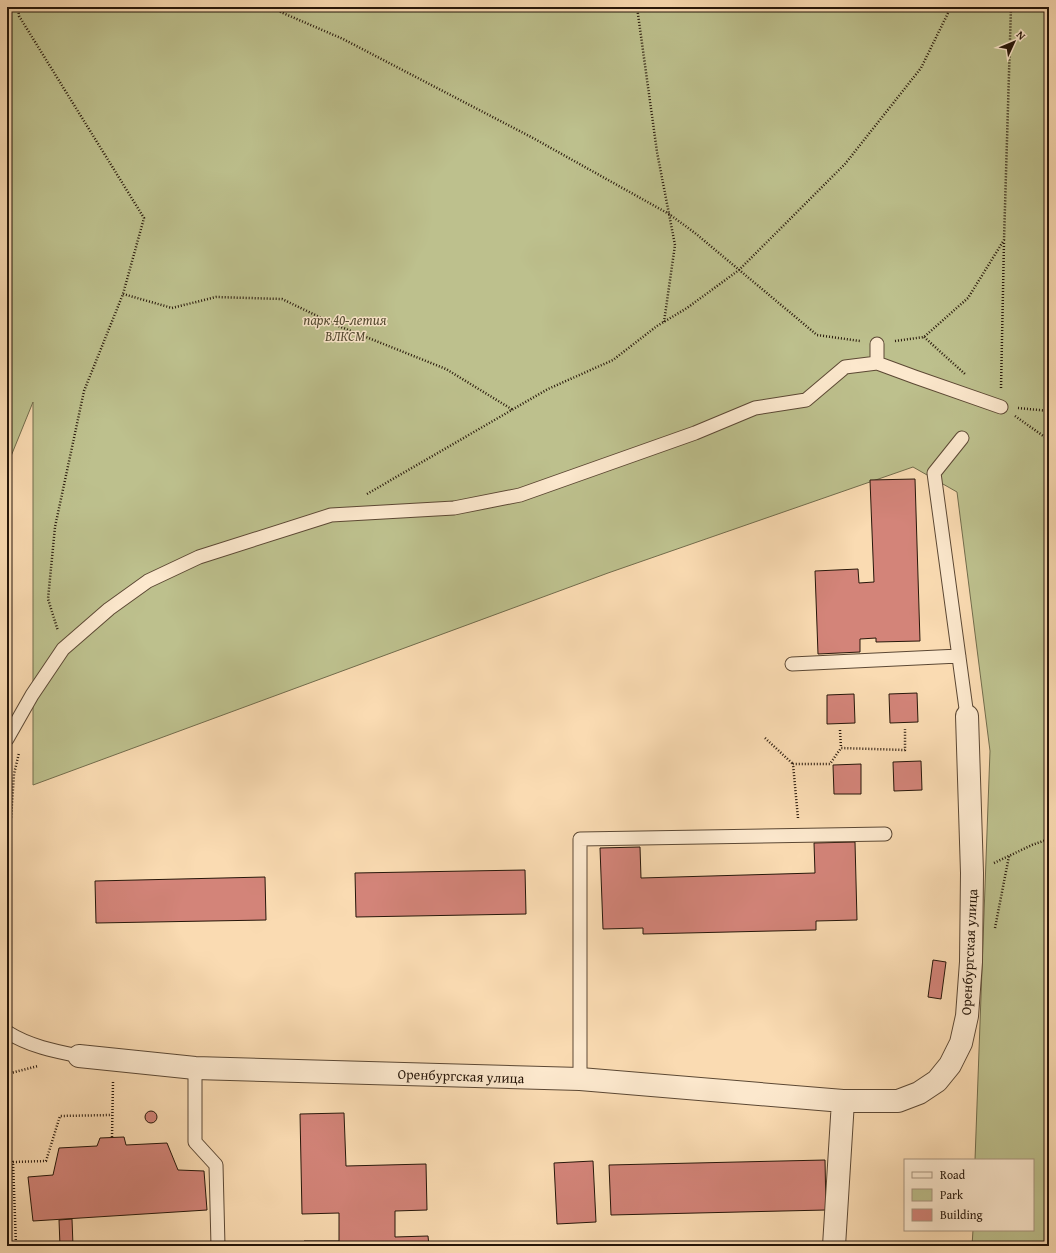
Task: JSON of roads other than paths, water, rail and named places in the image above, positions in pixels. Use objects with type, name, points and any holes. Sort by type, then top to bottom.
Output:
[{"type":"street","name":"Оренбургская улица","points":[[79,1056],[195,1068],[580,1079],[843,1101],[898,1101],[919,1093],[937,1081],[950,1065],[961,1043],[966,1016],[971,962],[972,873],[967,716]]},
{"type":"street","points":[[834,1246],[843,1101]]},
{"type":"lane","points":[[877,344],[877,363]]},
{"type":"lane","points":[[7,739],[32,696],[63,649],[109,608],[148,581],[199,557],[331,515],[454,508],[520,495],[695,433],[755,408],[806,400],[845,367],[877,363],[1001,407]]},
{"type":"lane","points":[[962,438],[934,473],[967,716]]},
{"type":"lane","points":[[792,664],[959,656]]},
{"type":"lane","points":[[580,1079],[580,839],[885,834]]},
{"type":"lane","points":[[7,1032],[46,1050],[79,1056]]},
{"type":"lane","points":[[195,1068],[196,1142],[216,1166],[218,1246]]},
{"type":"park label","name":"парк 40-летия ВЛКСМ","points":[[345,328]]}]
